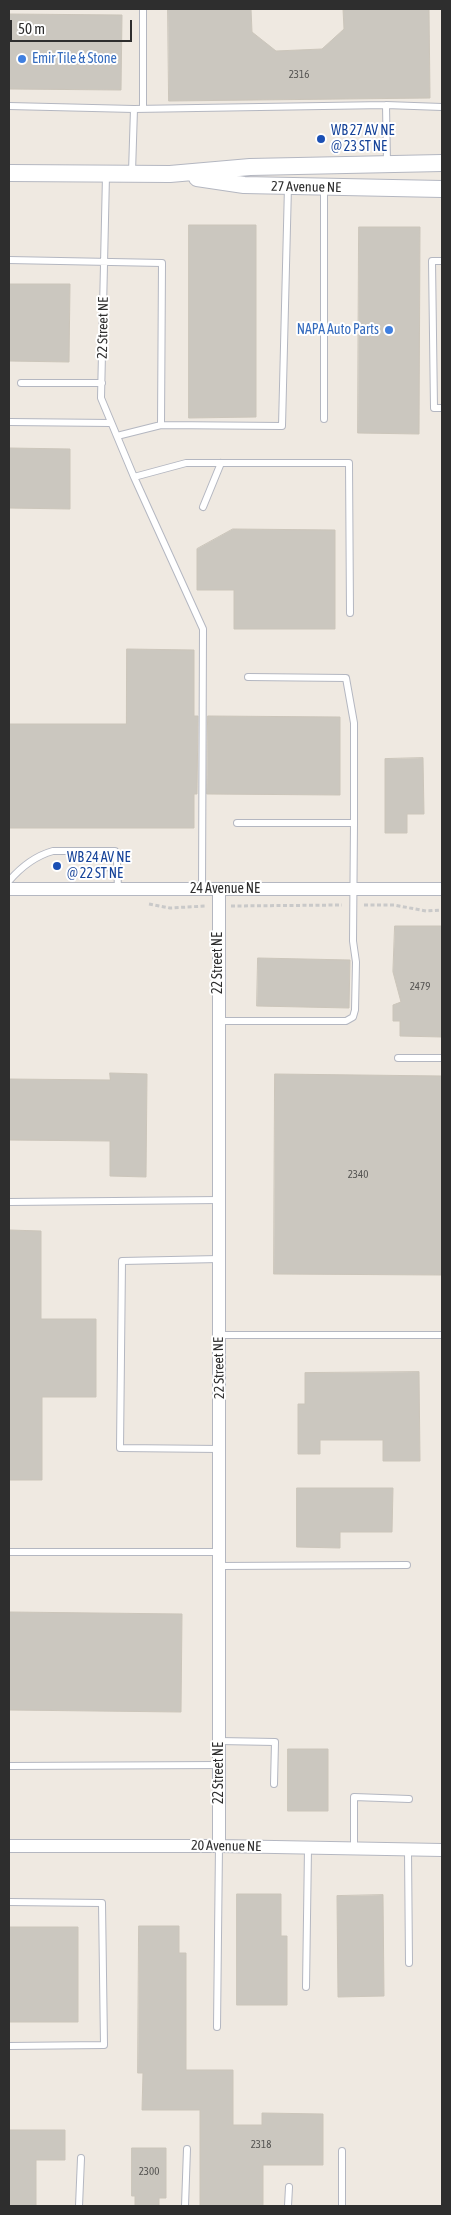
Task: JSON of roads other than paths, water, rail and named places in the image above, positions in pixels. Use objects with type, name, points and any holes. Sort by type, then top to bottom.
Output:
[{"type":"street","name":"27 Avenue NE","points":[[9,173],[170,174],[250,167],[442,163]]},
{"type":"street","name":"27 Avenue NE","points":[[170,174],[244,186],[442,190]]},
{"type":"street","name":"24 Avenue NE","points":[[9,889],[442,889]]},
{"type":"street","name":"22 Street NE","points":[[219,890],[219,1846]]},
{"type":"street","name":"20 Avenue NE","points":[[9,1846],[219,1846],[442,1850]]},
{"type":"lane","points":[[143,9],[143,109]]},
{"type":"lane","points":[[386,105],[387,164]]},
{"type":"lane","points":[[9,106],[143,109],[386,105],[442,106]]},
{"type":"lane","points":[[132,174],[134,109]]},
{"type":"lane","name":"22 Street NE","points":[[106,174],[101,398],[134,477],[204,629],[202,890]]},
{"type":"lane","points":[[117,436],[161,425],[282,426],[288,186]]},
{"type":"lane","points":[[324,187],[324,419]]},
{"type":"lane","points":[[9,260],[162,263],[161,425]]},
{"type":"lane","points":[[442,261],[432,260],[434,408],[442,408]]},
{"type":"lane","points":[[21,383],[102,383]]},
{"type":"lane","points":[[9,422],[112,423]]},
{"type":"lane","points":[[134,477],[186,463],[349,463],[350,613]]},
{"type":"lane","points":[[203,508],[221,463]]},
{"type":"lane","points":[[218,1021],[346,1021],[353,1017],[355,1000],[356,962],[353,941],[354,723],[346,678],[248,677]]},
{"type":"lane","points":[[237,823],[354,823]]},
{"type":"lane","points":[[9,881],[18,870],[45,854],[53,852],[115,851],[118,889]]},
{"type":"lane","points":[[398,1058],[442,1058]]},
{"type":"lane","points":[[9,1202],[220,1200]]},
{"type":"lane","points":[[219,1258],[122,1261],[120,1448],[220,1450]]},
{"type":"lane","points":[[218,1335],[442,1335]]},
{"type":"lane","points":[[9,1552],[220,1552]]},
{"type":"lane","points":[[220,1566],[407,1565]]},
{"type":"lane","points":[[219,1741],[275,1742],[274,1784]]},
{"type":"lane","points":[[9,1766],[219,1766]]},
{"type":"lane","points":[[354,1849],[354,1797],[409,1799]]},
{"type":"lane","points":[[217,2027],[219,1846]]},
{"type":"lane","points":[[306,1987],[308,1848]]},
{"type":"lane","points":[[408,1850],[409,1963]]},
{"type":"lane","points":[[9,1902],[102,1903],[104,2045],[9,2046]]},
{"type":"lane","points":[[185,2206],[187,2149]]},
{"type":"lane","points":[[342,2151],[342,2206]]},
{"type":"lane","points":[[79,2206],[81,2158]]},
{"type":"lane","points":[[288,2206],[289,2187]]},
{"type":"place","name":"Emir Tile & Stone","points":[[22,59]]},
{"type":"place","name":"WB 27 AV NE @ 23 ST NE","points":[[321,139]]},
{"type":"place","name":"NAPA Auto Parts","points":[[389,330]]},
{"type":"place","name":"WB 24 AV NE @ 22 ST NE","points":[[57,866]]}]
